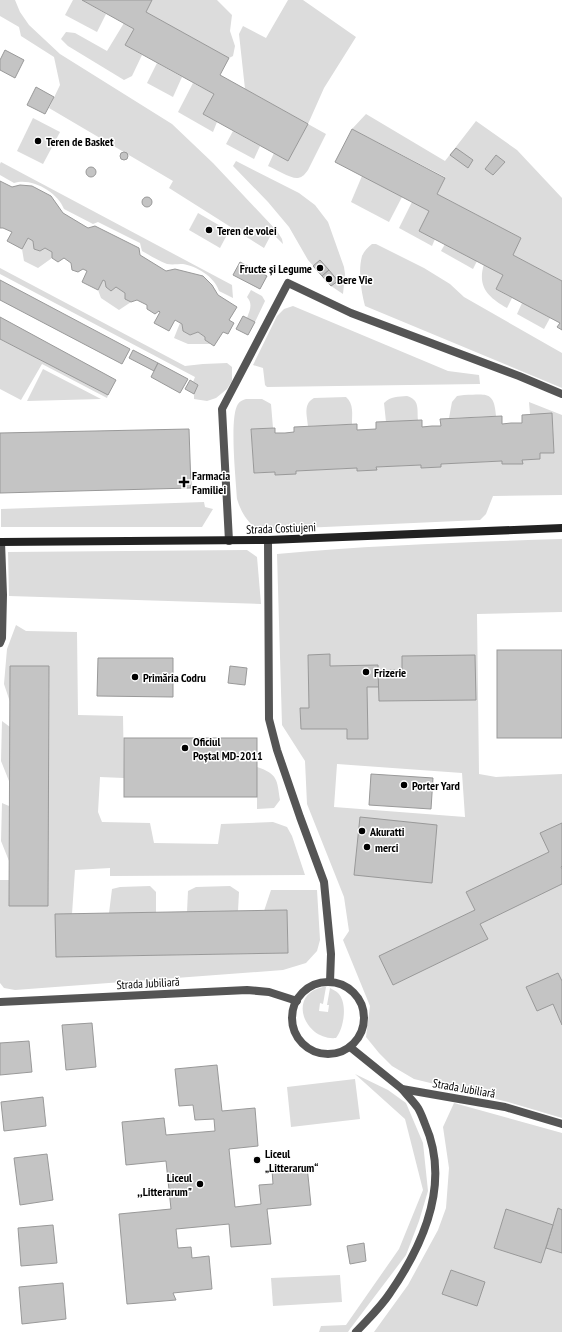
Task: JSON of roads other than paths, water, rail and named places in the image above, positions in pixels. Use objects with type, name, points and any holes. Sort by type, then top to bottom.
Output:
[{"type":"street","points":[[229,541],[222,409],[288,283],[351,313],[519,376],[562,394]]},
{"type":"street","name":"Strada Costiujeni","points":[[0,643],[2,638],[3,595],[0,542],[229,541],[562,528]]},
{"type":"street","points":[[268,540],[269,719],[280,758],[324,882],[331,954],[330,982]]},
{"type":"street","points":[[330,982],[342,984],[351,990],[363,1009],[364,1020],[362,1030],[357,1040],[350,1047],[339,1052],[327,1054],[315,1052],[305,1045],[297,1036],[293,1024],[293,1012],[297,1001],[303,992],[311,986],[330,982]]},
{"type":"street","name":"Strada Jubiliară","points":[[0,1002],[247,990],[269,992],[297,1001]]},
{"type":"street","name":"Strada Jubiliară","points":[[350,1047],[402,1089],[505,1108],[562,1124]]},
{"type":"street","points":[[356,1332],[390,1294],[412,1260],[428,1224],[433,1201],[435,1156],[429,1133],[419,1109],[402,1089]]},
{"type":"place","name":"Teren de Basket","points":[[38,141]]},
{"type":"place","name":"Teren de volei","points":[[209,230]]},
{"type":"place","name":"Fructe și Legume","points":[[320,268]]},
{"type":"place","name":"Bere Vie","points":[[329,279]]},
{"type":"place","name":"Farmacia Familiei","points":[[184,482]]},
{"type":"place","name":"Frizerie","points":[[366,672]]},
{"type":"place","name":"Primăria Codru","points":[[135,677]]},
{"type":"place","name":"Oficiul Poștal MD-2011","points":[[185,748]]},
{"type":"place","name":"Porter Yard","points":[[404,785]]},
{"type":"place","name":"Akuratti","points":[[362,831]]},
{"type":"place","name":"merci","points":[[367,847]]},
{"type":"place","name":"Liceul „Litterarum“","points":[[257,1160]]},
{"type":"place","name":"Liceul ,,Litterarum\"","points":[[200,1184]]}]
